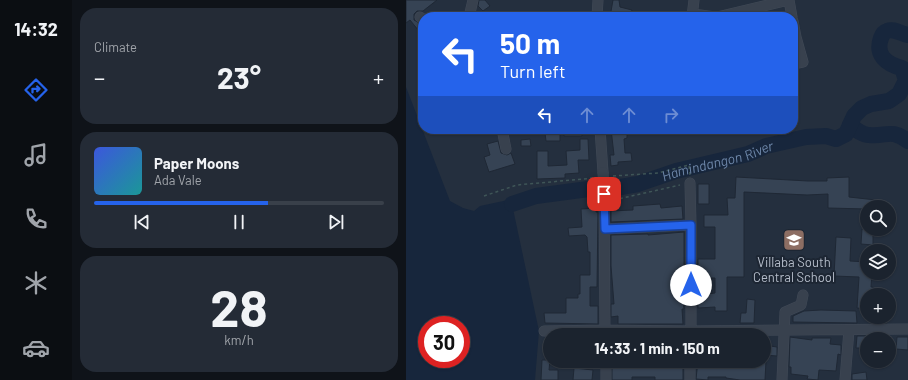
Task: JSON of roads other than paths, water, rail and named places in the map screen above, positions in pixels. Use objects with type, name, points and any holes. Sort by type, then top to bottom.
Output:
[{"type":"street","points":[[470,12],[474,0]]},
{"type":"street","points":[[597,12],[598,0]]},
{"type":"street","points":[[693,12],[694,0]]},
{"type":"street","points":[[737,12],[789,0],[791,12]]},
{"type":"street","points":[[798,44],[803,62],[798,63]]},
{"type":"street","points":[[503,134],[506,149]]},
{"type":"street","points":[[601,134],[605,175],[605,328]]},
{"type":"street","points":[[690,180],[691,328]]},
{"type":"street","points":[[605,229],[691,225]]},
{"type":"street","points":[[782,380],[785,312],[801,305],[803,295]]},
{"type":"street","points":[[771,330],[908,329]]},
{"type":"street","points":[[845,380],[849,330]]},
{"type":"street","points":[[606,368],[606,380]]},
{"type":"street","points":[[690,368],[690,380]]},
{"type":"water","points":[[406,87],[418,118],[418,134],[424,134],[450,201],[463,208],[474,211],[480,206],[508,200],[512,204],[539,331],[535,380],[406,380]]},
{"type":"waterway","name":"Hamindangon River","points":[[512,204],[536,196],[596,188],[615,188],[638,184],[676,171],[748,154],[766,146],[806,137],[826,136],[836,139],[846,134],[854,116],[862,108],[871,104],[889,101],[899,94],[906,80],[902,68],[891,64],[883,58],[880,44],[884,33],[890,30],[908,35]]},
{"type":"waterway","points":[[850,125],[866,135],[892,134],[902,137],[908,141]]},
{"type":"place","name":"Villaba South Central School","points":[[794,240]]}]
